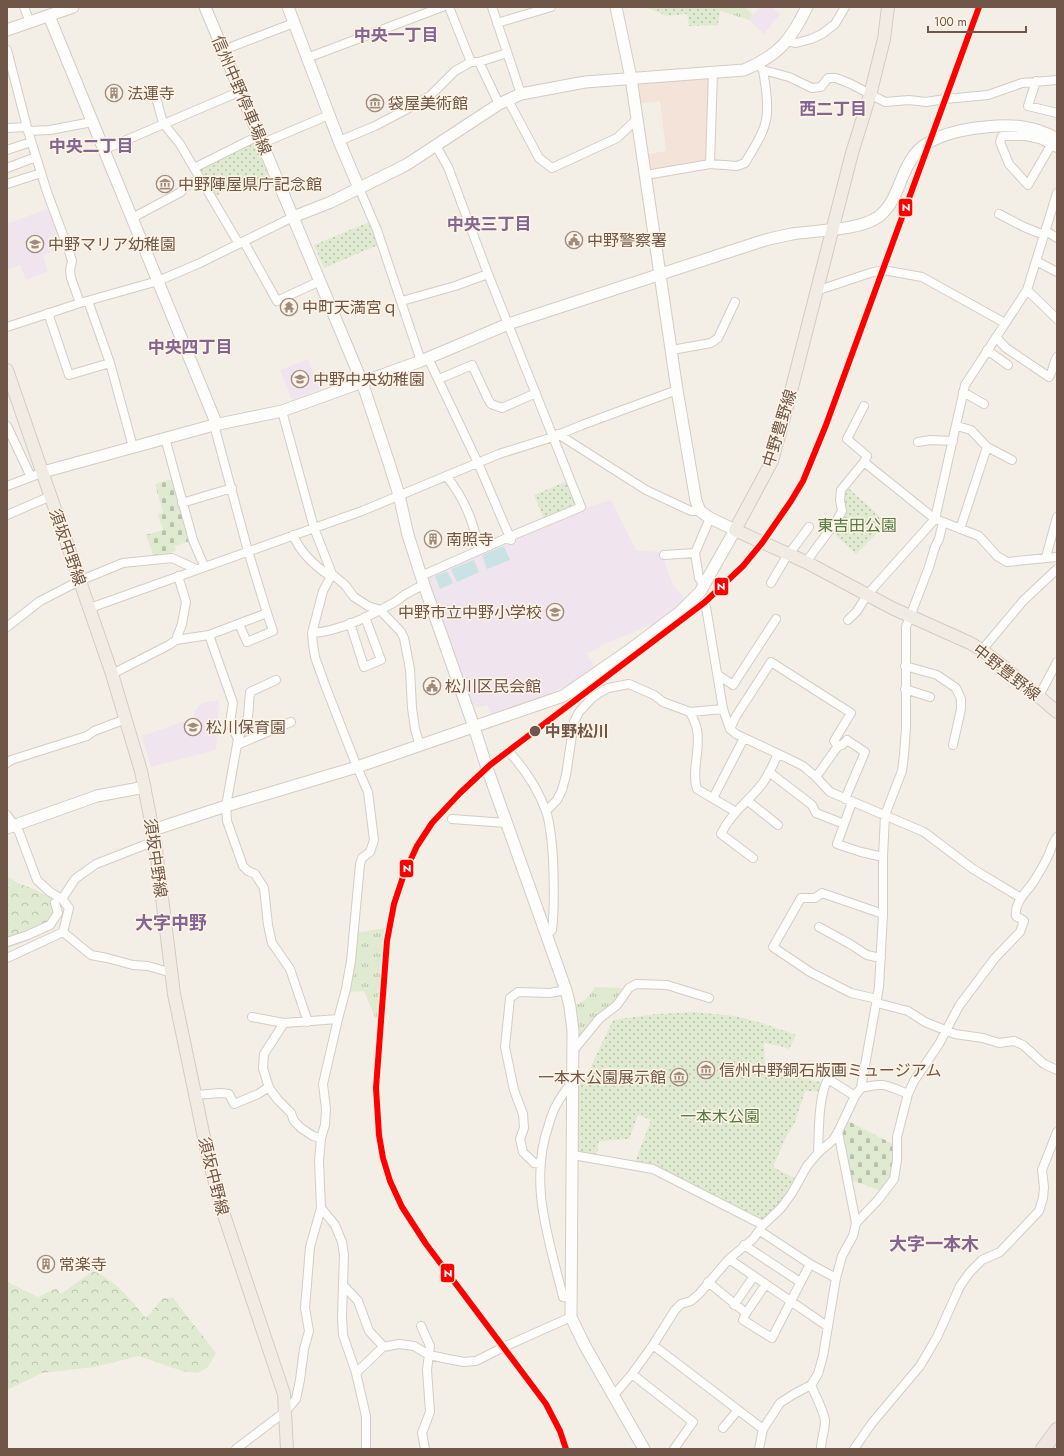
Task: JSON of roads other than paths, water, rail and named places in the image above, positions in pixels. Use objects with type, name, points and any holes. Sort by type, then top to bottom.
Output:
[{"type":"highway","points":[[1043,1449],[1057,1430]]},
{"type":"main road","name":"中野豊野線","points":[[888,7],[884,39],[870,95],[852,153],[772,461],[735,530],[806,562],[867,595],[970,643],[982,650],[1057,712]]},
{"type":"main road","name":"須坂中野線","points":[[7,370],[37,474],[51,496],[112,674],[142,770],[154,835],[174,994],[208,1157],[224,1215],[284,1394],[287,1449]]},
{"type":"street","points":[[24,7],[30,22]]},
{"type":"street","points":[[7,30],[73,7]]},
{"type":"street","name":"信州中野停車場線","points":[[205,7],[362,382],[399,496],[408,535],[474,727],[486,768],[566,990],[573,1031],[571,1317]]},
{"type":"street","points":[[288,7],[339,141],[377,230],[402,302],[425,359],[439,379],[478,463],[510,539]]},
{"type":"street","points":[[307,58],[442,7]]},
{"type":"street","points":[[448,7],[475,62],[539,158],[552,168],[618,138],[637,119]]},
{"type":"street","points":[[492,7],[520,94]]},
{"type":"street","points":[[497,23],[524,11],[551,7]]},
{"type":"street","points":[[7,942],[50,926],[58,914],[59,901],[75,879],[96,864],[154,835],[226,806],[357,767],[531,708],[568,693],[680,612],[704,586],[735,530],[710,518],[700,511],[696,501],[677,390],[631,78],[616,7]]},
{"type":"street","points":[[760,67],[787,41],[798,26],[807,7]]},
{"type":"street","points":[[787,41],[796,43],[822,34],[835,24],[845,7]]},
{"type":"street","points":[[49,16],[158,281],[215,425],[248,551],[273,631],[247,642],[239,624]]},
{"type":"street","points":[[223,50],[294,23]]},
{"type":"street","points":[[7,50],[36,157],[72,261],[70,270],[71,278],[80,304]]},
{"type":"street","points":[[339,141],[375,126],[430,96],[455,71],[475,62],[507,53]]},
{"type":"street","points":[[646,175],[710,164],[737,166],[745,163],[764,126],[767,111],[760,67]]},
{"type":"street","points":[[7,327],[48,313],[158,281],[241,243],[293,217],[331,202],[406,165],[503,102],[520,94],[585,82],[713,73],[760,67],[789,77],[812,88],[821,87],[828,78],[836,78],[851,84],[885,102],[909,100],[926,102],[946,98],[988,95],[1022,83],[1036,81],[1051,82],[1057,80]]},
{"type":"street","points":[[710,164],[713,73]]},
{"type":"street","points":[[1036,81],[1028,106],[1057,113]]},
{"type":"street","points":[[103,150],[163,123],[241,91]]},
{"type":"street","points":[[155,94],[163,123],[180,144],[277,301],[320,282]]},
{"type":"street","points":[[194,168],[261,139],[329,115]]},
{"type":"street","points":[[7,128],[50,130],[92,122]]},
{"type":"street","points":[[7,486],[37,474],[133,446],[215,425],[282,411],[425,359],[508,324],[660,275],[762,240],[866,223],[878,217],[892,200],[910,160],[918,150],[929,142],[945,136],[968,130],[1002,126],[1024,127],[1048,134],[1055,144]]},
{"type":"street","points":[[1002,136],[1026,136],[1055,144],[1028,185],[1009,164],[1000,142],[1002,136]]},
{"type":"street","points":[[7,150],[32,142]]},
{"type":"street","points":[[312,633],[327,632],[380,610],[397,601],[423,580],[479,550],[510,539],[581,507],[556,435],[536,393],[508,324],[448,167],[436,146]]},
{"type":"street","points":[[7,168],[36,157]]},
{"type":"street","points":[[7,184],[41,173]]},
{"type":"street","points":[[132,218],[181,192],[185,187],[200,178]]},
{"type":"street","points":[[848,620],[857,611],[867,595],[935,519],[965,385],[1027,290],[1057,193]]},
{"type":"street","points":[[999,214],[1024,227],[1057,238]]},
{"type":"street","points":[[1036,261],[1057,272]]},
{"type":"street","points":[[816,291],[883,270],[922,277],[1005,323]]},
{"type":"street","points":[[402,302],[488,274]]},
{"type":"street","points":[[1027,290],[1057,319]]},
{"type":"street","points":[[88,301],[110,363],[133,446]]},
{"type":"street","points":[[672,350],[711,343],[718,338],[735,302]]},
{"type":"street","points":[[48,313],[69,376],[110,363]]},
{"type":"street","points":[[996,337],[1006,348],[1049,377],[1054,361],[1057,357]]},
{"type":"street","points":[[987,350],[1008,365]]},
{"type":"street","points":[[439,379],[472,364],[491,404],[502,408],[536,393]]},
{"type":"street","points":[[90,608],[314,528],[399,496],[499,454],[556,435],[677,390]]},
{"type":"street","points":[[963,392],[984,404]]},
{"type":"street","points":[[806,562],[838,520],[842,511],[840,500],[841,490],[864,462],[867,456],[846,439],[864,406]]},
{"type":"street","points":[[236,1449],[286,1411],[296,1399],[304,1349],[309,1331],[305,1308],[310,1247],[321,1208],[319,1162],[326,1109],[323,1084],[346,989],[351,961],[360,864],[362,858],[370,852],[374,840],[368,792],[315,658],[312,633],[323,591],[331,575],[314,528],[282,411]]},
{"type":"street","points":[[7,426],[37,474]]},
{"type":"street","points":[[957,426],[971,430],[987,447],[1012,460]]},
{"type":"street","points":[[556,435],[646,490],[691,511],[700,511]]},
{"type":"street","points":[[165,438],[200,568]]},
{"type":"street","points":[[918,442],[930,440],[953,441]]},
{"type":"street","points":[[960,529],[987,447]]},
{"type":"street","points":[[864,462],[935,519],[979,536],[998,556],[1007,562],[1057,557]]},
{"type":"street","points":[[446,476],[462,498],[475,531],[479,550]]},
{"type":"street","points":[[182,503],[232,488]]},
{"type":"street","points":[[7,516],[51,496]]},
{"type":"street","points":[[1046,557],[1057,517]]},
{"type":"street","points":[[704,586],[699,578],[695,553],[710,518]]},
{"type":"street","points":[[613,1396],[632,1374],[653,1345],[675,1310],[681,1304],[691,1300],[699,1294],[729,1259],[753,1238],[781,1208],[792,1193],[807,1166],[818,1153],[833,1140],[855,1096],[861,1088],[877,1001],[882,958],[885,815],[902,771],[904,755],[906,627],[929,567],[934,547],[940,539],[943,522]]},
{"type":"street","points":[[771,583],[789,554],[809,527]]},
{"type":"street","points":[[293,535],[297,544],[317,567],[331,575],[360,602],[380,610],[401,632],[404,638],[410,669],[412,708],[415,729],[420,746]]},
{"type":"street","points":[[664,555],[695,553]]},
{"type":"street","points":[[7,627],[40,601],[79,581],[123,563],[172,558],[200,568]]},
{"type":"street","points":[[982,650],[1023,601],[1057,569]]},
{"type":"street","points":[[176,640],[182,624],[186,602],[178,576]]},
{"type":"street","points":[[706,608],[723,709],[730,729],[744,738],[802,766],[830,792],[924,832],[973,869],[1021,898]]},
{"type":"street","points":[[112,674],[176,640],[209,634],[267,613]]},
{"type":"street","points":[[350,623],[364,667],[381,660],[365,617]]},
{"type":"street","points":[[718,675],[733,685],[776,619]]},
{"type":"street","points":[[209,634],[233,703],[230,723],[237,742]]},
{"type":"street","points":[[730,729],[736,716],[771,662],[851,713],[834,740],[838,746]]},
{"type":"street","points":[[1039,696],[1057,662]]},
{"type":"street","points":[[905,666],[937,676],[956,688],[961,699],[961,709],[953,745]]},
{"type":"street","points":[[276,680],[250,692],[248,717],[237,742],[226,806],[227,821],[243,866],[248,871],[255,874],[264,888],[268,926],[272,943],[290,969],[308,1022]]},
{"type":"street","points":[[546,811],[557,800],[562,790],[567,770],[574,722],[578,712],[592,698],[608,688],[629,684],[654,695],[663,702],[690,712],[723,709]]},
{"type":"street","points":[[905,688],[930,697]]},
{"type":"street","points":[[568,693],[572,694],[584,692],[592,698]]},
{"type":"street","points":[[690,712],[697,730],[697,765],[695,782],[697,789],[736,812]]},
{"type":"street","points":[[7,763],[11,760],[87,736],[94,731],[126,718]]},
{"type":"street","points":[[237,742],[291,722]]},
{"type":"street","points":[[713,798],[744,738]]},
{"type":"street","points":[[816,778],[838,746],[842,745],[847,740],[865,752],[849,800],[844,824],[837,844],[883,857]]},
{"type":"street","points":[[512,754],[531,778],[546,811],[550,826],[554,886],[552,930],[546,936]]},
{"type":"street","points":[[753,858],[722,834],[725,825],[748,801],[763,782],[778,754]]},
{"type":"street","points":[[769,772],[812,805],[816,814],[844,824]]},
{"type":"street","points":[[11,827],[97,796],[145,787]]},
{"type":"street","points":[[748,801],[778,825]]},
{"type":"street","points":[[7,815],[11,827],[37,880],[59,901],[69,908],[63,932]]},
{"type":"street","points":[[452,819],[506,823]]},
{"type":"street","points":[[856,1223],[878,1200],[894,1178],[897,1160],[897,1137],[908,1094],[914,1081],[939,1044],[959,1006],[995,958],[1020,932],[1024,921],[1016,916],[1015,911],[1021,898],[1034,882],[1053,842],[1057,837]]},
{"type":"street","points":[[883,914],[822,893],[815,898],[801,898],[773,947],[810,972],[851,993],[908,1012],[925,1022],[955,1034],[983,1038],[999,1043],[1014,1041],[1023,1045],[1044,1064],[1057,1070]]},
{"type":"street","points":[[819,927],[867,955],[882,958]]},
{"type":"street","points":[[63,932],[91,955],[133,965],[148,966],[172,973]]},
{"type":"street","points":[[7,958],[63,932]]},
{"type":"street","points":[[573,1051],[599,1018],[617,1005],[629,988],[636,984],[666,985],[709,998]]},
{"type":"street","points":[[540,1164],[534,1163],[523,1152],[520,1139],[524,1128],[523,1114],[514,1090],[505,1047],[510,998],[518,992],[550,993],[566,990]]},
{"type":"street","points":[[252,1017],[284,1023],[338,1019]]},
{"type":"street","points":[[284,1023],[264,1054],[263,1068],[269,1087],[278,1100],[291,1113],[294,1120],[301,1128],[313,1136],[321,1138]]},
{"type":"street","points":[[818,1153],[820,1115],[824,1088],[828,1079],[855,1096]]},
{"type":"street","points":[[571,1298],[563,1297],[544,1223],[540,1192],[540,1164],[545,1134],[556,1105],[572,1081]]},
{"type":"street","points":[[861,1088],[878,1084],[887,1085],[908,1094]]},
{"type":"street","points":[[195,1095],[221,1093],[229,1094],[234,1104],[258,1094],[269,1087]]},
{"type":"street","points":[[759,1449],[763,1429],[780,1403],[811,1385],[818,1374],[823,1356],[836,1278],[842,1256],[853,1236],[856,1223],[838,1132]]},
{"type":"street","points":[[854,1449],[872,1423],[920,1366],[937,1337],[960,1286],[970,1272],[982,1260],[1000,1252],[1039,1211],[1043,1198],[1044,1187],[1042,1170],[1057,1132]]},
{"type":"street","points":[[573,1155],[653,1169],[663,1173],[762,1228],[810,1264],[836,1278]]},
{"type":"street","points":[[321,1208],[335,1225],[342,1242],[344,1255],[342,1317],[343,1334],[356,1373],[366,1416],[366,1449]]},
{"type":"street","points":[[744,1245],[800,1282]]},
{"type":"street","points":[[729,1259],[827,1326]]},
{"type":"street","points":[[766,1284],[746,1313],[743,1320],[772,1338],[810,1264]]},
{"type":"street","points":[[734,1305],[754,1276]]},
{"type":"street","points":[[708,1282],[727,1297],[734,1305],[746,1313]]},
{"type":"street","points":[[344,1286],[358,1301],[369,1331],[384,1346]]},
{"type":"street","points":[[356,1373],[384,1346],[399,1344],[414,1346],[429,1355],[464,1362],[476,1361],[571,1317],[613,1396],[644,1449]]},
{"type":"street","points":[[420,1326],[430,1346],[427,1359],[430,1412],[422,1433],[425,1449]]},
{"type":"street","points":[[653,1345],[763,1429]]},
{"type":"street","points":[[632,1374],[693,1422],[674,1449]]},
{"type":"street","points":[[811,1385],[825,1419],[824,1430],[820,1443],[821,1449]]},
{"type":"street","points":[[723,1428],[738,1410]]},
{"type":"water","points":[[504,546],[510,560],[487,569],[482,555]]},
{"type":"water","points":[[474,560],[479,572],[457,582],[451,569]]},
{"type":"water","points":[[447,571],[453,583],[440,589],[435,576]]},
{"type":"place","name":"法運寺","points":[[114,93]]},
{"type":"place","name":"袋屋美術館","points":[[375,103]]},
{"type":"place","name":"中野陣屋県庁記念館","points":[[165,184]]},
{"type":"place","name":"中野警察署","points":[[574,240]]},
{"type":"place","name":"中野マリア幼稚園","points":[[35,244]]},
{"type":"place","name":"中町天満宮ｑ","points":[[289,307]]},
{"type":"place","name":"中野中央幼稚園","points":[[300,379]]},
{"type":"place","name":"南照寺","points":[[433,539]]},
{"type":"place","name":"中野市立中野小学校","points":[[555,612]]},
{"type":"place","name":"松川区民会館","points":[[432,686]]},
{"type":"place","name":"松川保育園","points":[[193,727]]},
{"type":"place","name":"中野松川","points":[[535,731]]},
{"type":"place","name":"信州中野銅石版画ミュージアム","points":[[706,1070]]},
{"type":"place","name":"一本木公園展示館","points":[[679,1077]]},
{"type":"place","name":"常楽寺","points":[[46,1264]]},
{"type":"district","name":"中央一丁目","points":[[396,35]]},
{"type":"district","name":"西二丁目","points":[[833,109]]},
{"type":"district","name":"中央二丁目","points":[[91,146]]},
{"type":"district","name":"中央三丁目","points":[[489,224]]},
{"type":"district","name":"中央四丁目","points":[[190,347]]},
{"type":"district","name":"大字中野","points":[[171,923]]},
{"type":"district","name":"大字一本木","points":[[934,1244]]},
{"type":"park label","name":"東吉田公園","points":[[857,525]]},
{"type":"park label","name":"一本木公園","points":[[720,1116]]}]
